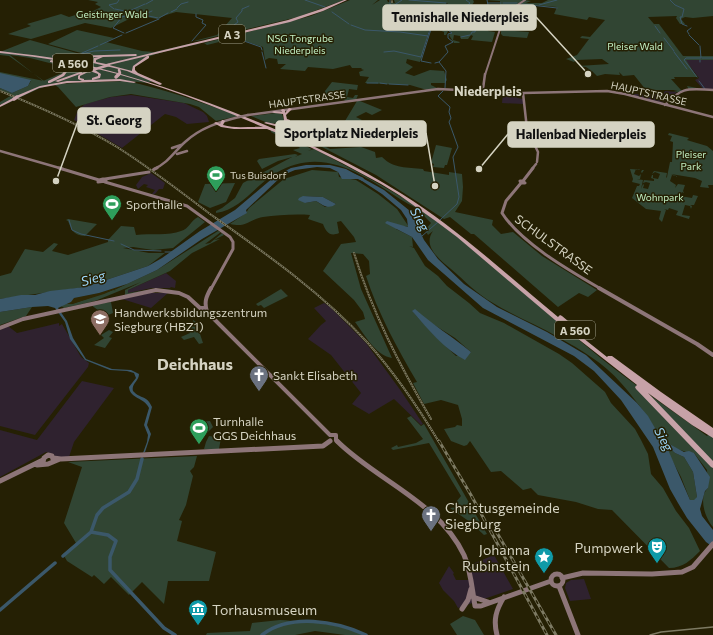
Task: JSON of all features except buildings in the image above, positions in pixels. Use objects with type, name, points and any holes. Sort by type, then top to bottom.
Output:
[{"type":"highway","name":"A 3","points":[[164,52],[301,17],[346,0]]},
{"type":"highway","name":"A 3","points":[[0,105],[14,97],[87,70],[297,20],[329,9],[349,0]]},
{"type":"highway","name":"A 560","points":[[0,51],[77,62],[131,76],[175,90],[258,121],[298,138],[374,176],[407,196],[437,218],[597,347],[659,394],[713,431]]},
{"type":"highway","points":[[21,54],[67,57],[136,55],[164,52]]},
{"type":"highway","points":[[138,74],[133,69],[137,63],[146,58],[164,52]]},
{"type":"highway","points":[[21,54],[62,65],[96,71],[101,75],[98,78],[90,80],[79,79],[80,75],[87,70]]},
{"type":"highway","name":"A 560","points":[[21,54],[76,63],[122,75],[162,88],[283,133],[372,177],[437,218]]},
{"type":"highway","points":[[77,62],[96,55]]},
{"type":"highway","points":[[107,65],[113,62],[115,58],[103,56],[94,60],[97,64],[124,69],[175,90]]},
{"type":"highway","points":[[77,62],[119,70],[120,74],[116,77],[95,81]]},
{"type":"highway","points":[[77,62],[122,75]]},
{"type":"highway","points":[[49,83],[67,72],[67,67],[62,65]]},
{"type":"highway","points":[[49,83],[126,81],[162,88]]},
{"type":"highway","name":"A 3","points":[[14,97],[49,83]]},
{"type":"highway","points":[[274,112],[291,109]]},
{"type":"highway","points":[[258,121],[272,125],[282,124],[286,120],[284,111]]},
{"type":"highway","points":[[284,111],[288,118],[289,130],[298,138]]},
{"type":"highway","points":[[210,126],[220,124],[232,128],[242,126],[246,123],[246,120],[238,116]]},
{"type":"highway","points":[[220,124],[231,129],[264,128],[283,133]]},
{"type":"highway","name":"A 560","points":[[442,222],[618,369],[713,435]]},
{"type":"highway","points":[[618,369],[644,393],[713,465]]},
{"type":"main road","points":[[482,90],[484,77],[502,20],[510,10],[525,0]]},
{"type":"main road","name":"HAUPTSTRASSE","points":[[284,111],[447,88],[523,94],[607,91],[713,117]]},
{"type":"main road","points":[[666,105],[674,95],[680,92],[691,90],[713,90]]},
{"type":"main road","name":"SCHULSTRASSE","points":[[523,94],[527,129],[538,152],[536,163],[502,206],[502,214],[506,222],[553,258],[629,306],[713,354]]},
{"type":"main road","points":[[386,96],[399,97]]},
{"type":"main road","points":[[646,100],[661,105],[662,108]]},
{"type":"main road","points":[[668,102],[677,108]]},
{"type":"main road","name":"HAUPTSTRASSE","points":[[220,124],[238,116],[274,112]]},
{"type":"main road","points":[[175,156],[182,145],[190,138],[210,126]]},
{"type":"main road","points":[[172,148],[182,145]]},
{"type":"main road","points":[[0,151],[100,180],[99,182],[149,172]]},
{"type":"main road","points":[[153,170],[165,164],[181,152],[187,151]]},
{"type":"main road","points":[[105,180],[182,204],[199,214],[232,239],[232,249],[205,302],[205,308],[211,318],[330,435],[336,435],[336,440],[360,461],[417,501],[452,535],[462,551],[467,565],[475,606],[481,606],[551,581]]},
{"type":"main road","points":[[0,328],[23,319],[156,290],[180,293],[192,300],[200,308],[205,308]]},
{"type":"main road","points":[[330,435],[328,437],[330,441]]},
{"type":"main road","points":[[0,481],[30,466],[52,460],[323,446],[330,441],[336,440]]},
{"type":"main road","points":[[44,461],[48,455],[52,456],[52,460]]},
{"type":"main road","points":[[551,581],[553,574],[559,575],[562,578],[583,573],[673,573],[689,569],[713,544]]},
{"type":"main road","points":[[559,586],[563,583],[562,578]]},
{"type":"main road","points":[[551,581],[554,585],[559,586]]},
{"type":"main road","points":[[559,586],[578,635]]},
{"type":"main road","points":[[462,609],[468,600],[471,588]]},
{"type":"main road","points":[[473,597],[489,602]]},
{"type":"main road","points":[[497,635],[494,616],[504,597]]},
{"type":"shaded area","points":[[685,60],[713,60],[713,90],[704,90],[695,80],[699,78]]},
{"type":"shaded area","points":[[665,91],[677,92],[662,103],[627,94],[663,94]]},
{"type":"shaded area","points":[[503,93],[516,93],[517,98],[523,99],[523,104],[502,103]]},
{"type":"shaded area","points":[[131,95],[184,103],[203,112],[207,116],[209,122],[187,124],[176,117],[165,114],[122,148],[74,120],[78,110],[85,104],[111,97]]},
{"type":"shaded area","points":[[151,173],[165,183],[163,189],[159,189],[155,194],[152,194],[155,190],[146,187],[148,185],[144,184],[138,189],[136,185],[142,177]]},
{"type":"shaded area","points":[[166,273],[176,281],[175,288],[152,288],[128,293],[128,290]]},
{"type":"shaded area","points":[[150,293],[168,293],[151,308],[122,299]]},
{"type":"shaded area","points":[[324,303],[330,307],[366,343],[423,424],[421,425],[394,399],[369,414],[352,404],[361,393],[331,355],[308,339],[326,321],[314,308]]},
{"type":"shaded area","points":[[59,323],[59,326],[62,324],[81,357],[89,363],[88,367],[35,435],[0,426],[0,330],[8,326],[17,333]]},
{"type":"shaded area","points":[[82,381],[114,388],[74,442],[69,457],[57,458],[53,454],[46,452],[0,477],[0,430],[37,440]]},
{"type":"shaded area","points":[[494,555],[513,589],[458,608],[439,583],[449,566],[454,573],[453,574],[456,580],[473,580],[470,565]]},
{"type":"shaded area","points":[[584,579],[591,599],[570,601],[565,588],[566,583],[571,580]]},
{"type":"green space","name":"Geistinger Wald","points":[[88,0],[344,0],[298,17],[197,41],[194,41],[217,35],[232,18],[176,12],[157,19],[137,15],[111,28],[85,23],[31,39],[8,34],[31,26],[27,24],[61,14],[69,17],[85,12],[89,13],[101,7],[95,4],[98,2]]},
{"type":"green space","name":"NSG Tongrube Niederpleis","points":[[350,0],[378,0],[372,5],[380,0],[387,0],[388,2],[395,3],[394,0],[473,0],[474,2],[472,5],[485,7],[481,13],[459,9],[458,13],[461,15],[437,26],[448,31],[446,35],[444,35],[444,32],[432,27],[434,17],[443,12],[446,8],[433,16],[420,62],[407,59],[406,63],[413,67],[405,73],[414,76],[430,70],[444,71],[447,80],[445,83],[431,83],[431,85],[437,88],[427,90],[410,85],[365,83],[369,77],[360,76],[359,72],[364,70],[361,69],[362,68],[352,68],[350,65],[333,69],[308,67],[305,71],[280,69],[286,64],[278,64],[277,59],[269,58],[265,60],[263,47],[235,38],[207,45],[204,43],[311,16]]},
{"type":"green space","points":[[485,0],[524,0],[507,12],[498,11],[499,9],[497,8],[500,5],[500,1]]},
{"type":"green space","name":"Pleiser Wald","points":[[525,0],[531,1],[526,3],[542,3],[548,0],[713,0],[713,16],[693,18],[685,17],[681,19],[685,24],[680,24],[676,18],[677,16],[648,17],[654,24],[659,24],[683,56],[713,56],[713,60],[686,60],[697,77],[674,77],[675,79],[671,79],[681,90],[688,90],[678,92],[673,91],[678,90],[646,90],[634,75],[623,76],[619,72],[620,75],[605,74],[597,76],[592,71],[586,71],[589,69],[586,67],[578,66],[609,64],[602,59],[576,60],[574,62],[566,59],[577,55],[589,39],[580,38],[582,36],[590,37],[605,20],[589,17],[587,20],[554,14],[557,7],[522,4],[510,11]]},
{"type":"green space","points":[[480,18],[484,19],[480,24],[487,24],[488,31],[495,32],[492,42],[471,40],[473,36],[471,35],[468,39],[461,39],[460,36],[454,35],[453,40],[460,42],[454,43],[449,35],[452,33],[445,27],[475,29]]},
{"type":"green space","points":[[77,30],[114,38],[106,42],[142,51],[154,52],[197,42],[199,44],[161,52],[136,64],[132,70],[153,81],[147,83],[120,80],[59,82],[38,89],[2,106],[0,102],[12,95],[0,90],[0,88],[0,72],[44,81],[64,72],[61,66],[30,58],[10,55],[33,73],[9,56],[0,55],[0,52],[30,40],[80,54],[81,53],[48,44]],"holes":[[[31,81],[28,86],[12,93],[0,88]]]},
{"type":"green space","points":[[501,30],[529,32],[527,38],[503,36],[501,34]]},
{"type":"green space","points":[[126,81],[183,96],[238,116],[216,121],[199,107],[190,104],[131,94],[110,97],[76,107],[58,87],[53,84]]},
{"type":"green space","points":[[332,82],[358,85],[357,90],[349,89],[347,97],[353,98],[355,95],[358,95],[356,100],[345,102],[344,98],[324,95],[325,91]]},
{"type":"green space","points":[[687,86],[697,88],[689,90]]},
{"type":"green space","points":[[357,101],[382,110],[372,115],[366,112],[356,117],[362,120],[356,124],[345,121]]},
{"type":"green space","points":[[276,113],[282,114],[284,120],[283,122],[270,124],[251,116]]},
{"type":"green space","points":[[356,126],[362,133],[353,137],[349,144],[340,142],[337,147],[329,147],[336,136]]},
{"type":"green space","points":[[271,130],[312,149],[308,151],[314,149],[354,170],[420,209],[463,241],[585,345],[630,380],[707,436],[713,430],[713,527],[705,513],[703,502],[703,497],[708,488],[707,470],[694,453],[678,449],[662,439],[628,391],[600,363],[542,328],[509,312],[476,291],[434,252],[430,242],[430,237],[433,231],[428,235],[425,230],[431,223],[416,208],[360,174],[344,167],[328,163],[311,162],[294,165],[276,173],[268,178],[241,202],[225,211],[216,213],[216,211],[235,198],[243,183],[292,157],[278,161],[262,169],[257,161],[259,159],[295,154],[298,155],[295,157],[302,154],[293,150],[300,148],[297,145],[271,132]]},
{"type":"green space","points":[[669,133],[689,138],[687,140],[707,146],[713,151],[713,185],[708,185],[709,188],[700,187],[702,181],[695,178],[671,174],[679,177],[672,175],[670,181],[676,185],[675,188],[678,184],[685,185],[683,191],[684,193],[682,192],[680,196],[692,198],[693,195],[698,196],[694,205],[690,205],[692,206],[691,209],[690,206],[685,205],[682,215],[690,216],[689,219],[676,215],[678,211],[669,208],[668,210],[664,209],[666,210],[662,222],[659,219],[661,211],[646,209],[632,198],[637,186],[640,184],[632,182],[633,179],[630,169],[636,169],[634,174],[639,176],[641,174],[640,179],[637,179],[643,180],[641,189],[643,184],[643,188],[648,189],[650,183],[643,183],[644,180],[654,181],[654,179],[651,178],[652,175],[653,178],[658,179],[660,174],[655,172],[652,174],[654,171],[667,173],[666,178],[667,177],[670,162],[672,162],[673,142],[670,141],[672,136],[668,135]]},
{"type":"green space","points":[[322,145],[330,149],[361,147],[375,152],[376,158],[382,157],[396,166],[423,169],[424,171],[449,175],[449,172],[462,174],[462,201],[455,212],[493,220],[492,225],[501,234],[513,232],[542,256],[597,290],[588,297],[579,293],[558,307],[474,234],[471,234],[450,217],[444,219],[376,175],[320,146]]},
{"type":"green space","points":[[436,145],[452,148],[447,165],[445,165],[444,168],[433,167],[434,164],[431,163]]},
{"type":"green space","points":[[312,170],[338,172],[339,177],[356,180],[378,194],[397,209],[409,227],[404,226],[396,229],[412,237],[413,247],[409,246],[414,248],[425,266],[438,276],[447,286],[480,313],[504,323],[559,354],[572,363],[605,392],[611,403],[635,429],[648,454],[651,474],[663,488],[676,511],[689,528],[700,551],[683,565],[669,568],[612,510],[598,509],[576,502],[538,495],[531,488],[523,490],[501,471],[491,472],[470,441],[464,446],[451,441],[444,429],[455,427],[457,425],[462,426],[462,419],[458,405],[441,400],[424,404],[413,383],[417,382],[388,330],[371,290],[366,276],[370,274],[369,261],[363,254],[351,253],[361,289],[392,358],[380,353],[371,344],[355,322],[365,319],[363,312],[354,300],[323,271],[341,244],[356,242],[354,237],[341,221],[337,222],[339,233],[336,234],[329,233],[323,224],[308,219],[310,215],[268,216],[240,225],[230,224],[246,213],[249,208],[284,179]],"holes":[[[303,196],[323,197],[336,204],[325,207],[316,201],[305,203]],[[412,311],[455,338],[471,352],[456,356]]]},
{"type":"green space","name":"Tus Buisdorf","points":[[235,183],[226,202],[210,208],[198,202],[205,184]]},
{"type":"green space","points":[[198,217],[205,222],[173,248],[153,250],[133,247],[123,248],[149,253],[165,253],[148,266],[85,287],[0,299],[0,276],[11,273],[25,249],[43,252],[54,243],[58,244],[52,251],[68,255],[108,242],[108,240],[121,226],[134,227],[136,235],[176,233],[184,230]]},
{"type":"green space","points":[[68,219],[97,224],[85,236],[72,230],[68,221],[66,220]]},
{"type":"green space","points":[[218,231],[221,232],[205,244],[210,243],[222,233],[224,235],[214,240],[220,239],[192,253],[170,271],[128,290],[128,293],[154,289],[174,290],[125,295],[125,290],[141,282],[95,301],[64,308],[61,306],[72,304],[113,290],[117,291],[114,290],[157,270]]},
{"type":"green space","points":[[281,289],[288,296],[264,308],[261,305],[258,306],[256,304]]},
{"type":"green space","points":[[111,302],[113,313],[106,316],[91,305]]},
{"type":"green space","points":[[32,307],[26,316],[0,325],[0,312]]},
{"type":"green space","points":[[193,320],[196,322],[203,343],[199,344],[194,337],[184,340],[181,337],[190,333],[186,327],[193,324]]},
{"type":"green space","points":[[109,330],[113,332],[109,337],[112,338],[105,348],[94,345],[104,338],[101,335]]},
{"type":"green space","points":[[411,416],[421,426],[424,424],[487,534],[484,535],[470,522],[450,508],[460,507],[456,502],[461,496],[429,443],[393,450],[391,448],[397,445],[398,447],[416,443],[423,439],[407,418]]},
{"type":"green space","points":[[210,421],[213,427],[205,435],[196,435],[198,422]]},
{"type":"green space","points":[[209,436],[221,438],[219,449],[204,449]]},
{"type":"green space","points":[[664,445],[675,453],[684,457],[693,472],[697,497],[696,500],[690,500],[681,477]]},
{"type":"green space","points":[[197,456],[194,467],[190,471],[193,476],[186,505],[179,520],[182,521],[177,541],[216,552],[209,581],[168,581],[164,604],[142,582],[129,595],[111,577],[104,584],[94,575],[92,577],[67,561],[63,554],[76,543],[64,523],[82,467],[68,462]]},
{"type":"green space","points":[[463,616],[475,620],[484,635],[457,635],[450,624]]},
{"type":"green space","points":[[280,620],[312,622],[344,628],[364,635],[345,635],[315,631],[295,635],[206,635],[207,633],[250,631],[252,623]]},
{"type":"sand","points":[[127,284],[104,294],[72,304],[67,304],[74,298],[99,293]]},
{"type":"water","points":[[0,73],[31,80],[28,86],[12,93],[0,88]]},
{"type":"water","points":[[306,165],[330,165],[346,169],[384,190],[410,211],[424,240],[438,259],[464,284],[497,307],[547,332],[586,355],[637,403],[648,416],[662,440],[684,452],[689,451],[694,453],[710,477],[708,488],[705,491],[700,509],[702,516],[713,530],[713,547],[706,542],[687,518],[678,503],[670,489],[653,447],[621,400],[594,371],[574,356],[483,308],[428,260],[412,237],[385,223],[387,221],[408,227],[407,219],[401,210],[382,194],[359,179],[342,179],[338,172],[330,168],[317,167],[295,170],[283,175],[246,210],[247,213],[202,239],[157,270],[127,284],[99,293],[74,298],[71,302],[58,308],[67,321],[73,338],[86,359],[112,369],[131,370],[139,374],[138,379],[133,386],[133,391],[146,399],[152,407],[147,425],[151,434],[145,452],[143,453],[148,435],[144,425],[149,408],[147,404],[134,396],[130,391],[129,387],[136,378],[134,373],[110,370],[85,360],[70,339],[65,322],[55,308],[48,306],[32,307],[0,312],[0,299],[85,287],[148,266],[200,231],[235,210],[274,177],[291,168]],"holes":[[[666,445],[675,453],[684,457],[693,472],[697,497],[694,500],[690,500]]]},
{"type":"water","points":[[303,196],[323,197],[336,204],[328,207],[316,201],[305,203],[298,200]]},
{"type":"water","points":[[415,309],[471,352],[465,360],[450,350],[437,338],[412,311]]},
{"type":"waterway","points":[[114,9],[109,5],[117,3],[119,0]]},
{"type":"waterway","points":[[146,4],[153,0]]},
{"type":"waterway","points":[[305,0],[325,7]]},
{"type":"waterway","points":[[390,3],[390,5],[393,6],[402,0]]},
{"type":"waterway","points":[[409,0],[446,3]]},
{"type":"waterway","points":[[439,62],[448,52],[445,46],[453,42],[448,38],[448,34],[452,33],[441,25],[455,21],[462,16],[463,15],[460,12],[470,3],[466,0]]},
{"type":"waterway","points":[[483,12],[488,5],[487,0]]},
{"type":"waterway","points":[[539,5],[557,0]]},
{"type":"waterway","points":[[670,0],[675,5],[684,9],[682,17],[680,17],[682,24],[687,26]]},
{"type":"waterway","points":[[177,8],[181,4],[188,2]]},
{"type":"waterway","points":[[488,3],[501,3]]},
{"type":"waterway","points":[[503,3],[517,3]]},
{"type":"waterway","points":[[128,12],[145,4]]},
{"type":"waterway","points":[[522,4],[557,8]]},
{"type":"waterway","points":[[235,32],[237,28],[234,25],[238,22],[236,18],[242,9],[249,6]]},
{"type":"waterway","points":[[447,7],[463,9]]},
{"type":"waterway","points":[[432,25],[435,17],[446,8]]},
{"type":"waterway","points":[[115,9],[128,12]]},
{"type":"waterway","points":[[171,12],[177,9]]},
{"type":"waterway","points":[[143,15],[152,11]]},
{"type":"waterway","points":[[128,12],[143,15]]},
{"type":"waterway","points":[[332,12],[349,24]]},
{"type":"waterway","points":[[124,33],[113,28],[122,17],[134,13]]},
{"type":"waterway","points":[[159,18],[168,13]]},
{"type":"waterway","points":[[192,41],[206,25],[202,23],[203,20],[196,17],[196,14]]},
{"type":"waterway","points":[[143,15],[158,18]]},
{"type":"waterway","points":[[425,29],[430,28],[433,16]]},
{"type":"waterway","points":[[471,34],[472,32],[475,32],[477,22],[484,18]]},
{"type":"waterway","points":[[126,33],[159,19]]},
{"type":"waterway","points":[[351,25],[365,30],[400,32],[428,36]]},
{"type":"waterway","points":[[431,63],[421,61],[432,26]]},
{"type":"waterway","points":[[655,26],[660,33]]},
{"type":"waterway","points":[[689,34],[687,31],[691,28]]},
{"type":"waterway","points":[[428,36],[430,29]]},
{"type":"waterway","points":[[100,45],[122,35]]},
{"type":"waterway","points":[[461,37],[470,35]]},
{"type":"waterway","points":[[689,35],[699,45]]},
{"type":"waterway","points":[[239,36],[244,41],[261,47],[262,50]]},
{"type":"waterway","points":[[384,52],[394,51],[421,57],[428,36]]},
{"type":"waterway","points":[[229,38],[240,39]]},
{"type":"waterway","points":[[664,38],[674,51]]},
{"type":"waterway","points":[[82,53],[98,46]]},
{"type":"waterway","points":[[697,77],[684,60],[686,58],[701,58],[700,46]]},
{"type":"waterway","points":[[77,55],[94,51],[120,50]]},
{"type":"waterway","points":[[262,52],[266,68]]},
{"type":"waterway","points":[[674,52],[687,69]]},
{"type":"waterway","points":[[702,58],[713,58]]},
{"type":"waterway","points":[[435,63],[439,62]]},
{"type":"waterway","points":[[439,62],[446,71],[445,88]]},
{"type":"waterway","points":[[699,81],[705,89]]},
{"type":"waterway","points":[[367,83],[378,83]]},
{"type":"waterway","points":[[380,83],[387,84]]},
{"type":"waterway","points":[[389,84],[408,85]]},
{"type":"waterway","points":[[440,220],[457,204],[459,197],[453,157],[458,147],[449,122],[451,118],[449,112],[450,107],[438,96],[443,91]]},
{"type":"waterway","name":"Sieg","points":[[346,172],[362,179]]},
{"type":"waterway","points":[[69,220],[72,230],[81,234],[114,241]]},
{"type":"waterway","points":[[422,236],[438,222]]},
{"type":"waterway","points":[[121,244],[134,250],[161,251]]},
{"type":"waterway","name":"Sieg","points":[[165,252],[172,252]]},
{"type":"waterway","points":[[91,532],[97,515],[103,508],[129,492],[137,479],[142,459]]},
{"type":"waterway","points":[[63,556],[91,532]]},
{"type":"waterway","points":[[91,532],[108,535],[116,541],[110,557],[110,570],[164,628],[175,635]]},
{"type":"waterway","points":[[0,610],[55,563]]},
{"type":"waterway","points":[[262,635],[273,628],[299,622],[327,623],[341,626],[366,635]]},
{"type":"tram line","points":[[650,635],[661,632],[713,627]]},
{"type":"railway","points":[[0,91],[60,117],[117,147],[164,179],[292,274],[331,306],[367,342],[387,365],[423,416],[439,442]]},
{"type":"railway","points":[[354,253],[378,317],[408,379],[431,419]]},
{"type":"railway","points":[[439,441],[471,495],[547,635]]},
{"type":"railway","points":[[496,531],[556,635]]},
{"type":"place","name":"Tennishalle Niederpleis","points":[[588,74]]},
{"type":"place","name":"Hallenbad Niederpleis","points":[[479,169]]},
{"type":"place","name":"St. Georg","points":[[56,181]]},
{"type":"place","name":"Sportplatz Niederpleis","points":[[435,186]]},
{"type":"place","name":"Tus Buisdorf","points":[[216,192]]},
{"type":"place","name":"Sporthalle","points":[[112,221]]},
{"type":"place","name":"Handwerksbildungszentrum Siegburg (HBZ1)","points":[[100,336]]},
{"type":"place","name":"Sankt Elisabeth","points":[[259,392]]},
{"type":"place","name":"Turnhalle GGS Deichhaus","points":[[199,445]]},
{"type":"place","name":"Christusgemeinde Siegburg","points":[[431,532]]},
{"type":"place","name":"Pumpwerk","points":[[657,564]]},
{"type":"place","name":"Johanna Rubinstein","points":[[544,574]]},
{"type":"place","name":"Torhausmuseum","points":[[198,626]]},
{"type":"district","name":"Niederpleis","points":[[488,91]]},
{"type":"district","name":"Deichhaus","points":[[195,363]]},
{"type":"park label","name":"Pleiser Park","points":[[691,160]]},
{"type":"park label","name":"Wohnpark","points":[[660,197]]}]
